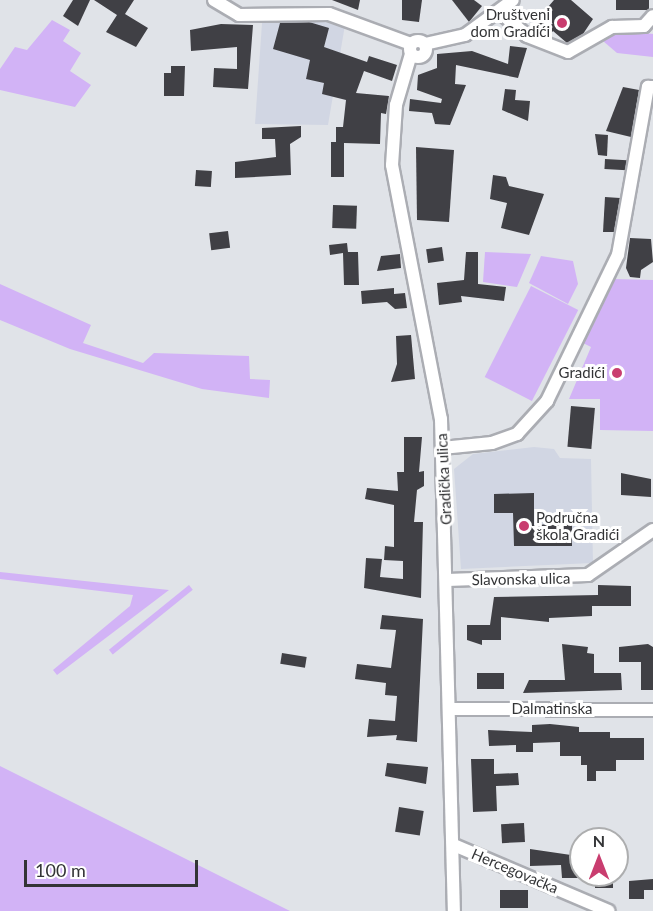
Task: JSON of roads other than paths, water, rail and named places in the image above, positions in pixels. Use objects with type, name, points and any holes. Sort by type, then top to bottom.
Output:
[{"type":"street","points":[[214,0],[230,11],[254,17],[319,12],[424,55],[425,44],[465,35],[501,13],[513,0]]},
{"type":"street","points":[[501,13],[527,36],[568,52],[612,27],[644,26],[653,16]]},
{"type":"street","name":"Gradička ulica","points":[[411,49],[396,105],[393,181],[434,361],[442,447],[454,911]]},
{"type":"street","points":[[442,447],[492,443],[517,434],[548,401],[618,255],[648,87],[653,87]]},
{"type":"street","name":"Slavonska ulica","points":[[447,580],[588,575],[653,530]]},
{"type":"street","name":"Dalmatinska","points":[[450,709],[653,710]]},
{"type":"street","name":"Hercegovačka","points":[[454,845],[609,911]]},
{"type":"place","name":"Društveni dom Gradići","points":[[562,23]]},
{"type":"place","name":"Gradići","points":[[617,373]]},
{"type":"place","name":"Područna škola Gradići","points":[[524,526]]}]
